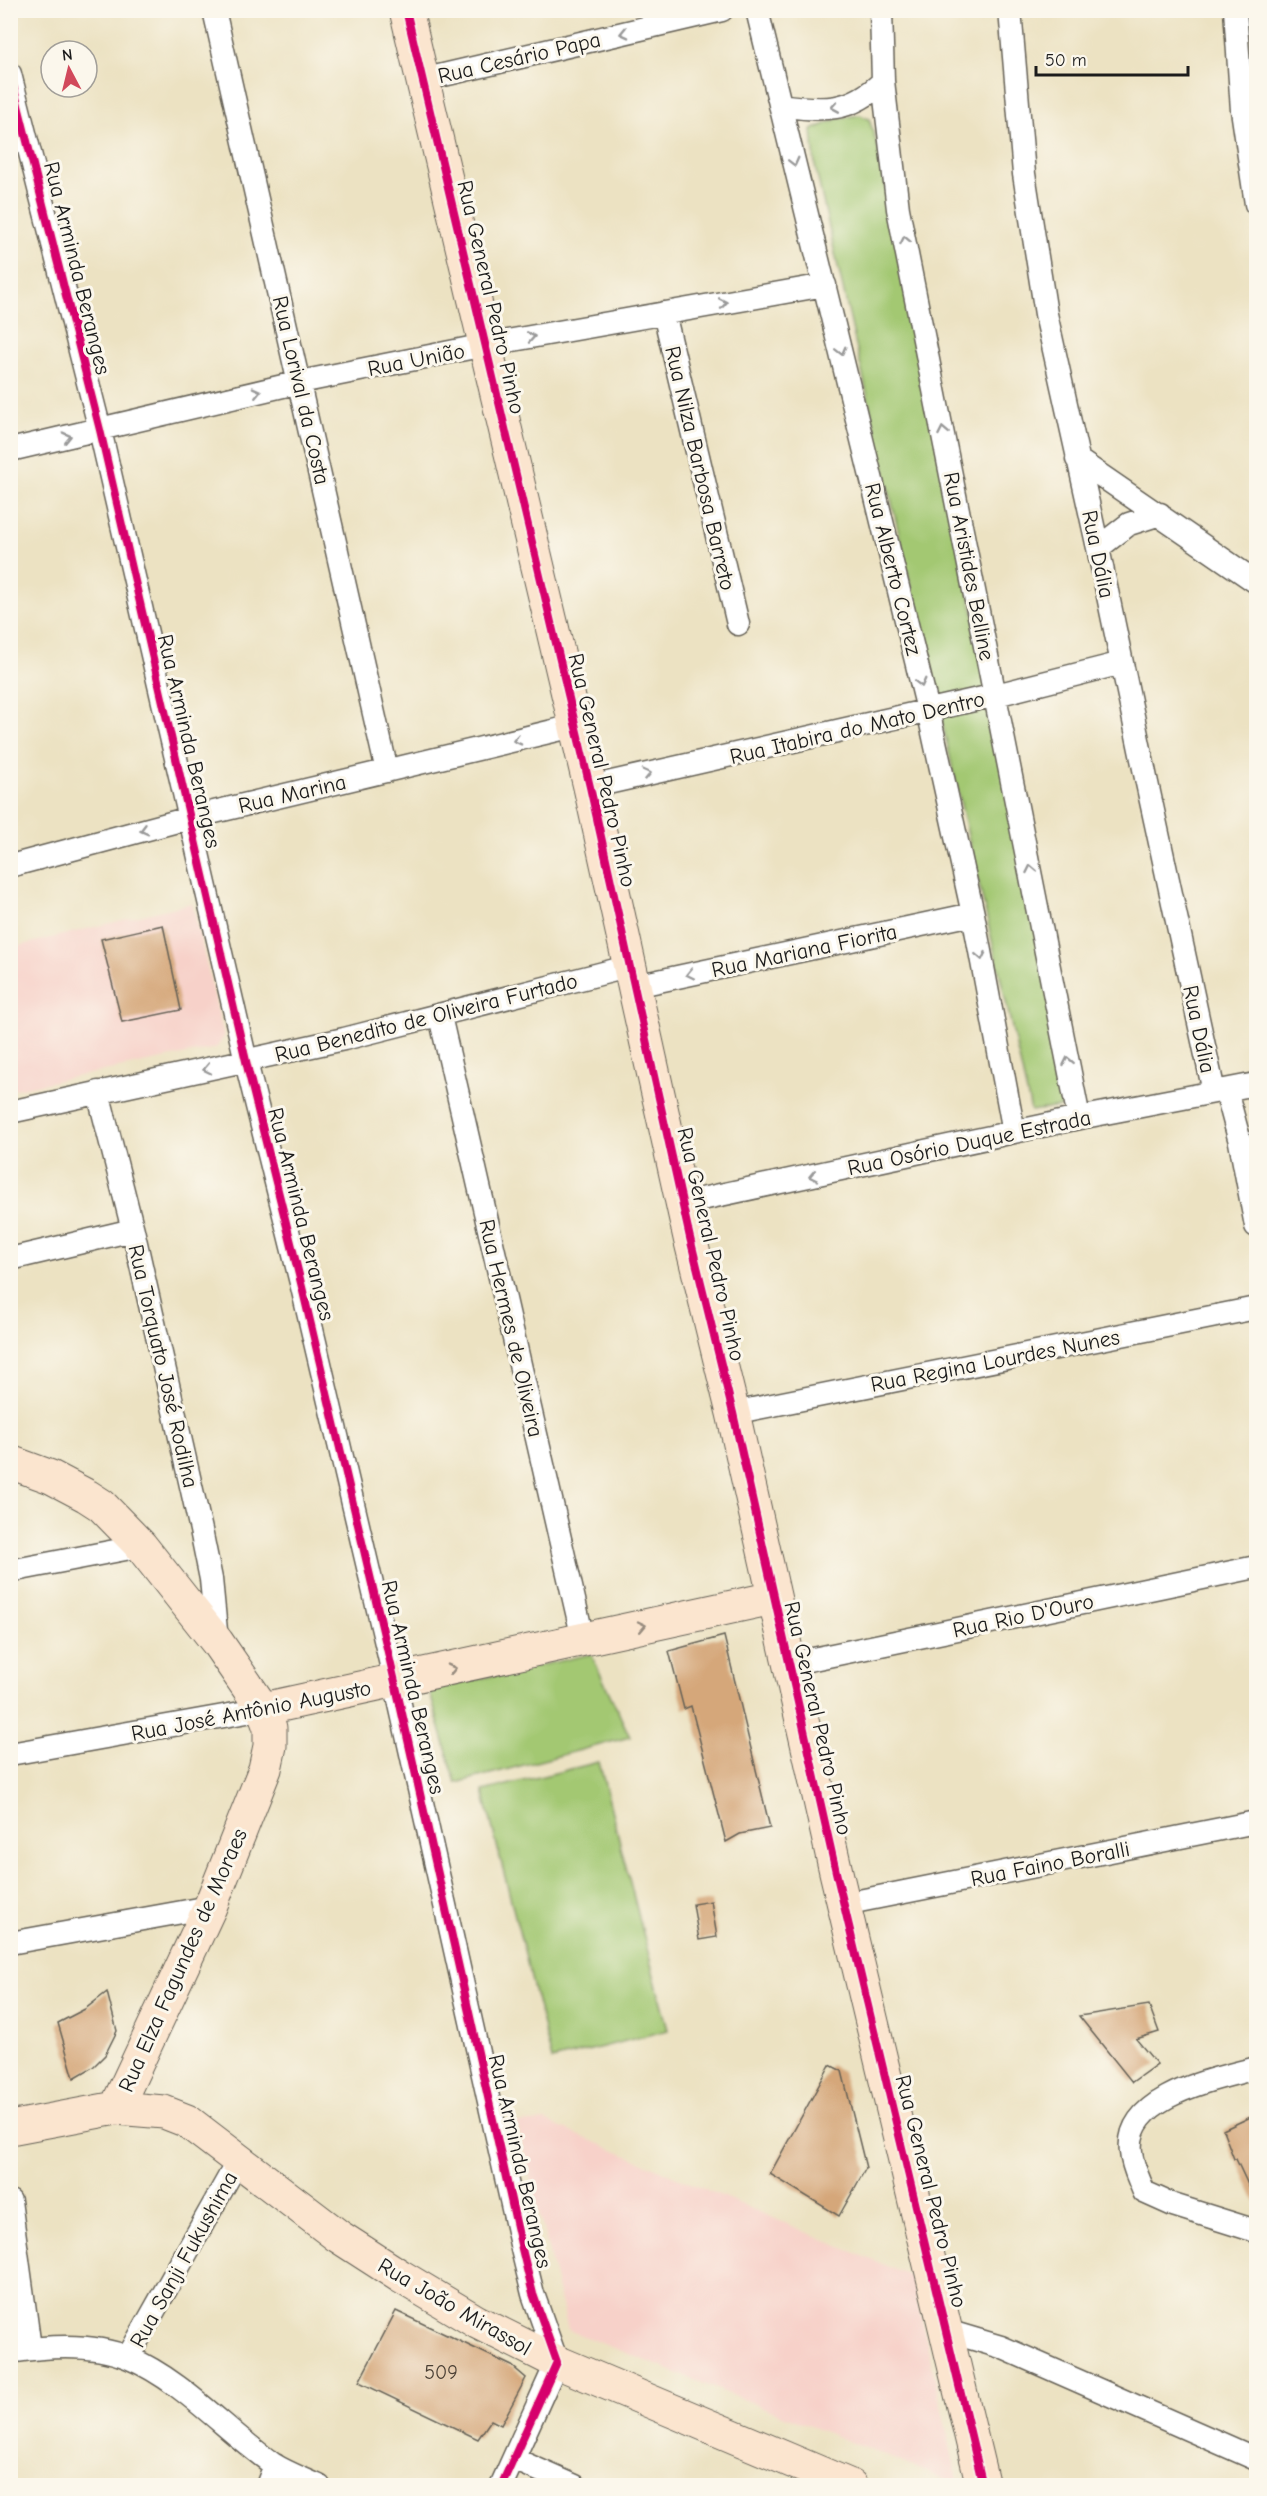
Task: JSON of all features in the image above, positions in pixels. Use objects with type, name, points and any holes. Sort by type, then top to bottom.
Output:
[{"type":"street","name":"Rua Lorival da Costa","points":[[214,10],[387,771]]},
{"type":"street","name":"Rua General Pedro Pinho","points":[[406,10],[590,787],[683,1203],[733,1413],[772,1598],[983,2486]]},
{"type":"street","name":"Rua Cesário Papa","points":[[422,80],[722,10]]},
{"type":"street","name":"Rua Alberto Cortez","points":[[757,10],[928,710],[973,914],[1014,1132]]},
{"type":"street","name":"Rua Aristides Belline","points":[[881,10],[883,81],[898,208],[1079,1118]]},
{"type":"street","name":"Rua Dália","points":[[1010,10],[1024,174],[1046,314],[1122,663],[1220,1091],[1233,1112],[1248,1147],[1257,1226]]},
{"type":"street","points":[[1235,10],[1242,110],[1257,204]]},
{"type":"street","name":"Rua Arminda Beranges","points":[[10,74],[100,430],[189,818],[395,1682],[522,2249],[533,2294],[557,2362]]},
{"type":"street","points":[[780,105],[807,109],[834,109],[869,95],[883,81]]},
{"type":"street","name":"Rua União","points":[[10,450],[300,382],[485,345],[825,285]]},
{"type":"street","name":"Rua Nilza Barbosa Barreto","points":[[664,313],[738,624]]},
{"type":"street","points":[[1077,459],[1257,582]]},
{"type":"street","points":[[1098,548],[1129,524],[1160,514]]},
{"type":"street","name":"Rua Itabira do Mato Dentro","points":[[590,787],[996,696],[1122,663]]},
{"type":"street","name":"Rua Marina","points":[[10,866],[189,818],[574,726]]},
{"type":"street","name":"Rua Mariana Fiorita","points":[[633,976],[973,914]]},
{"type":"street","name":"Rua Benedito de Oliveira Furtado","points":[[10,1112],[247,1061],[440,1016],[633,976]]},
{"type":"street","name":"Rua Hermes de Oliveira","points":[[440,1016],[583,1639]]},
{"type":"street","name":"Rua Osório Duque Estrada","points":[[683,1203],[1079,1118],[1257,1084]]},
{"type":"street","name":"Rua Torquato José Rodilha","points":[[98,1092],[133,1230],[211,1580],[217,1642]]},
{"type":"street","points":[[1233,1112],[1257,1126]]},
{"type":"street","points":[[10,1259],[133,1230]]},
{"type":"street","name":"Rua Regina Lourdes Nunes","points":[[733,1413],[1257,1308]]},
{"type":"street","points":[[10,1462],[51,1477],[101,1505],[141,1546],[217,1642],[263,1709]]},
{"type":"street","points":[[10,1570],[141,1546]]},
{"type":"street","name":"Rua Rio D'Ouro","points":[[789,1664],[1257,1567]]},
{"type":"street","name":"Rua José Antônio Augusto","points":[[10,1754],[263,1709],[395,1682],[772,1598]]},
{"type":"street","name":"Rua Elza Fagundes de Moraes","points":[[10,2128],[116,2108],[210,1907],[265,1769],[270,1728],[263,1709]]},
{"type":"street","name":"Rua Faino Boralli","points":[[844,1904],[1257,1822]]},
{"type":"street","points":[[10,1943],[210,1907]]},
{"type":"street","points":[[1257,2068],[1214,2080],[1157,2101],[1144,2113],[1133,2131],[1130,2149],[1144,2192],[1173,2205],[1257,2231]]},
{"type":"street","name":"Rua João Mirassol","points":[[116,2108],[164,2112],[187,2121],[374,2260],[477,2322],[557,2362],[851,2486]]},
{"type":"street","name":"Rua Sanji Fukushima","points":[[128,2357],[238,2161]]},
{"type":"street","points":[[10,2201],[20,2350],[66,2348],[102,2350],[128,2357],[161,2375],[271,2475],[319,2486]]},
{"type":"street","points":[[947,2331],[1000,2347],[1257,2459]]},
{"type":"street","points":[[501,2486],[557,2362]]},
{"type":"street","points":[[514,2458],[575,2486]]},
{"type":"shaded area","points":[[192,903],[224,1037],[216,1048],[11,1090],[10,948]]},
{"type":"shaded area","points":[[545,2121],[912,2277],[959,2485],[568,2330],[517,2123]]},
{"type":"green space","points":[[860,115],[869,119],[878,148],[1070,1085],[1061,1107],[1031,1111],[815,166],[812,130],[839,118]]},
{"type":"green space","points":[[591,1654],[630,1737],[456,1783],[429,1690]]},
{"type":"green space","points":[[599,1762],[668,2030],[552,2060],[483,1791]]},
{"type":"building","points":[[163,925],[181,1010],[122,1022],[101,939]]},
{"type":"building","points":[[724,1636],[770,1828],[740,1834],[726,1842],[691,1706],[684,1709],[669,1651]]},
{"type":"building","points":[[711,1901],[717,1937],[699,1940],[693,1904]]},
{"type":"building","points":[[107,1992],[117,2031],[105,2055],[93,2067],[74,2078],[58,2023],[85,2009]]},
{"type":"building","points":[[1149,2005],[1159,2032],[1136,2039],[1157,2064],[1132,2082],[1079,2016]]},
{"type":"building","points":[[830,2065],[842,2071],[866,2168],[839,2216],[770,2174]]},
{"type":"building","points":[[1257,2114],[1257,2204],[1234,2159],[1223,2130]]},
{"type":"building","points":[[396,2311],[512,2366],[526,2378],[501,2425],[491,2420],[478,2439],[359,2382]]},
{"type":"cycle path","points":[[406,10],[590,787],[690,1238],[733,1413],[836,1872],[983,2486]]},
{"type":"cycle path","points":[[10,74],[100,430],[249,1074],[302,1287],[395,1682],[522,2249],[533,2294],[557,2362],[501,2486]]}]
